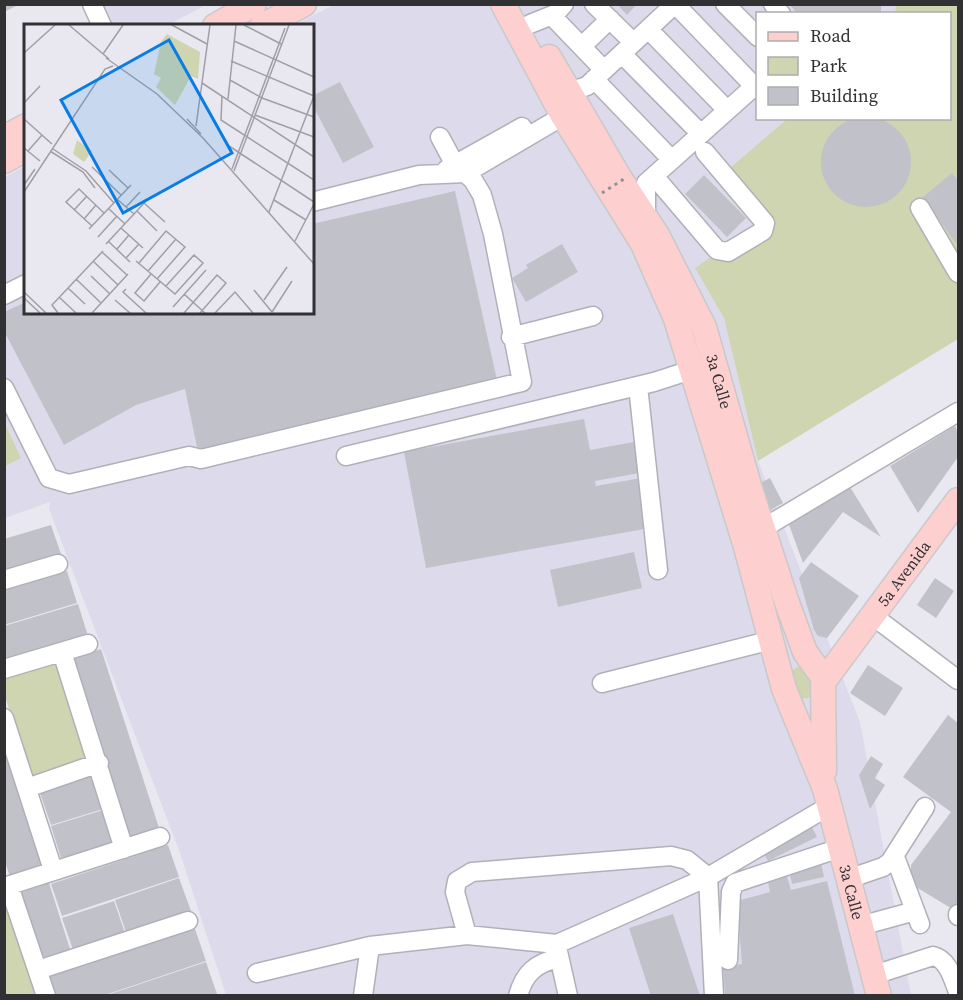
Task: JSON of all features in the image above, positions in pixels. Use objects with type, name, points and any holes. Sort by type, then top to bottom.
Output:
[{"type":"main road","points":[[219,24],[254,4]]},
{"type":"main road","points":[[266,24],[304,4]]},
{"type":"main road","name":"3a Calle","points":[[503,4],[643,244],[676,319],[787,695],[827,797],[876,985]]},
{"type":"main road","name":"3a Calle","points":[[525,14],[563,105],[646,219],[705,327],[762,529],[800,640],[810,659],[822,673],[827,797]]},
{"type":"main road","points":[[4,138],[24,127]]},
{"type":"main road","points":[[4,160],[24,150]]},
{"type":"main road","name":"5a Avenida","points":[[823,686],[958,500]]},
{"type":"main road","points":[[800,640],[813,653],[825,657],[850,647]]},
{"type":"main road","points":[[787,695],[797,703],[814,702],[823,686]]},
{"type":"street","points":[[92,4],[101,24]]},
{"type":"street","points":[[594,4],[610,19],[628,48],[700,134]]},
{"type":"street","points":[[314,201],[419,175],[454,169],[563,105],[587,86],[675,4],[756,84],[646,183],[646,219]]},
{"type":"street","points":[[725,4],[756,35]]},
{"type":"street","points":[[525,14],[559,9]]},
{"type":"street","points":[[559,9],[555,19],[582,46],[599,74],[672,160]]},
{"type":"street","points":[[582,46],[610,19]]},
{"type":"street","points":[[648,29],[727,110]]},
{"type":"street","points":[[4,388],[49,478],[69,484],[189,456],[201,459],[522,382],[511,337],[493,234],[482,195],[454,169],[440,136]]},
{"type":"street","points":[[654,176],[717,250],[728,252],[763,231],[765,223],[705,152]]},
{"type":"street","points":[[920,208],[958,273]]},
{"type":"street","points":[[511,337],[593,316]]},
{"type":"street","points":[[346,456],[638,386],[691,370]]},
{"type":"street","points":[[638,386],[658,570]]},
{"type":"street","points":[[762,529],[958,412]]},
{"type":"street","points":[[4,580],[58,564]]},
{"type":"street","points":[[873,616],[958,680]]},
{"type":"street","points":[[602,683],[772,640]]},
{"type":"street","points":[[4,669],[88,644]]},
{"type":"street","points":[[62,652],[99,763],[124,849]]},
{"type":"street","points":[[4,718],[53,870]]},
{"type":"street","points":[[27,788],[99,763]]},
{"type":"street","points":[[518,996],[523,979],[558,951],[708,877],[827,797]]},
{"type":"street","points":[[849,879],[884,867],[895,857],[925,807]]},
{"type":"street","points":[[46,996],[7,887],[53,870],[160,837]]},
{"type":"street","points":[[728,960],[731,892],[735,883],[840,848]]},
{"type":"street","points":[[467,935],[455,892],[457,881],[472,872],[671,856],[687,860],[708,877],[714,996]]},
{"type":"street","points":[[860,926],[918,917],[895,857]]},
{"type":"street","points":[[38,970],[188,921]]},
{"type":"street","points":[[257,973],[370,946],[467,935],[558,951]]},
{"type":"street","points":[[363,996],[370,946]]},
{"type":"street","points":[[558,951],[568,996]]},
{"type":"street","points":[[876,985],[933,956],[945,962],[958,992]]},
{"type":"path","points":[[602,193],[627,177]]},
{"type":"shaded area","points":[[336,4],[896,5],[895,12],[756,12],[756,120],[786,120],[731,167],[766,220],[696,268],[724,318],[758,461],[860,722],[911,995],[226,995],[180,853],[49,509],[50,502],[5,518],[5,177],[24,167],[24,314],[314,314],[314,24],[296,24]]},
{"type":"shaded area","points":[[93,5],[206,5],[170,24],[101,24]]},
{"type":"green space","points":[[896,5],[958,5],[958,339],[758,461],[724,318],[695,268],[766,220],[731,167],[786,120],[951,120],[951,12],[895,12]]},
{"type":"green space","points":[[5,424],[21,458],[4,466]]},
{"type":"green space","points":[[59,660],[91,761],[31,780],[5,696],[4,677]]},
{"type":"green space","points":[[809,666],[814,697],[798,699],[788,674],[797,667]]},
{"type":"green space","points":[[4,897],[38,995],[5,996]]},
{"type":"building","points":[[4,4],[20,4],[4,12]]},
{"type":"building","points":[[617,4],[637,4],[627,15]]},
{"type":"building","points":[[789,4],[881,4],[881,12],[796,12]]},
{"type":"building","points":[[340,82],[374,147],[343,163],[314,108],[314,95]]},
{"type":"building","points":[[852,120],[880,120],[891,125],[903,137],[910,153],[910,171],[903,187],[891,199],[875,206],[857,206],[841,199],[829,187],[822,171],[822,153],[829,137],[834,130]]},
{"type":"building","points":[[952,173],[958,181],[958,246],[923,197]]},
{"type":"building","points":[[704,175],[746,218],[727,237],[685,194]]},
{"type":"building","points":[[455,191],[497,380],[198,452],[185,389],[136,405],[64,445],[4,331],[4,312],[24,303],[24,314],[314,314],[314,224]]},
{"type":"building","points":[[562,244],[578,272],[526,302],[512,278],[528,268],[526,265]]},
{"type":"building","points":[[584,419],[590,450],[639,441],[645,472],[595,481],[596,486],[641,478],[650,528],[426,568],[404,452]]},
{"type":"building","points":[[955,426],[958,433],[958,457],[918,513],[890,466]]},
{"type":"building","points":[[770,478],[783,503],[768,511],[754,486]]},
{"type":"building","points":[[850,487],[881,537],[843,512],[803,563],[788,522]]},
{"type":"building","points":[[51,525],[62,557],[4,575],[4,539]]},
{"type":"building","points":[[634,552],[642,588],[558,607],[550,570]]},
{"type":"building","points":[[811,562],[859,596],[827,638],[818,636],[814,630],[799,578]]},
{"type":"building","points":[[67,571],[77,603],[4,625],[4,590]]},
{"type":"building","points":[[935,578],[954,591],[936,618],[917,605]]},
{"type":"building","points":[[78,604],[88,636],[4,662],[4,626]]},
{"type":"building","points":[[101,649],[160,831],[128,841],[68,659]]},
{"type":"building","points":[[868,665],[903,688],[885,716],[850,693]]},
{"type":"building","points":[[948,715],[958,723],[958,904],[954,910],[911,884],[911,865],[951,812],[903,777]]},
{"type":"building","points":[[4,750],[43,866],[10,877],[4,858]]},
{"type":"building","points":[[871,756],[883,764],[875,778],[885,785],[870,809],[859,775]]},
{"type":"building","points":[[93,776],[103,809],[51,825],[40,793]]},
{"type":"building","points":[[103,810],[113,842],[61,858],[51,826]]},
{"type":"building","points":[[810,823],[817,837],[768,861],[761,848]]},
{"type":"building","points":[[168,845],[179,877],[62,916],[51,884]]},
{"type":"building","points":[[821,862],[824,877],[792,884],[789,869]]},
{"type":"building","points":[[785,870],[791,890],[827,881],[855,996],[725,996],[723,967],[742,964],[737,901],[770,892],[766,872]]},
{"type":"building","points":[[179,878],[191,911],[126,932],[115,900]]},
{"type":"building","points":[[49,883],[70,949],[38,959],[17,894]]},
{"type":"building","points":[[114,901],[125,933],[73,950],[62,918]]},
{"type":"building","points":[[673,914],[700,996],[651,996],[629,928]]},
{"type":"building","points":[[195,929],[206,961],[102,996],[50,996],[44,976]]},
{"type":"building","points":[[206,962],[217,994],[107,996],[107,995]]}]
